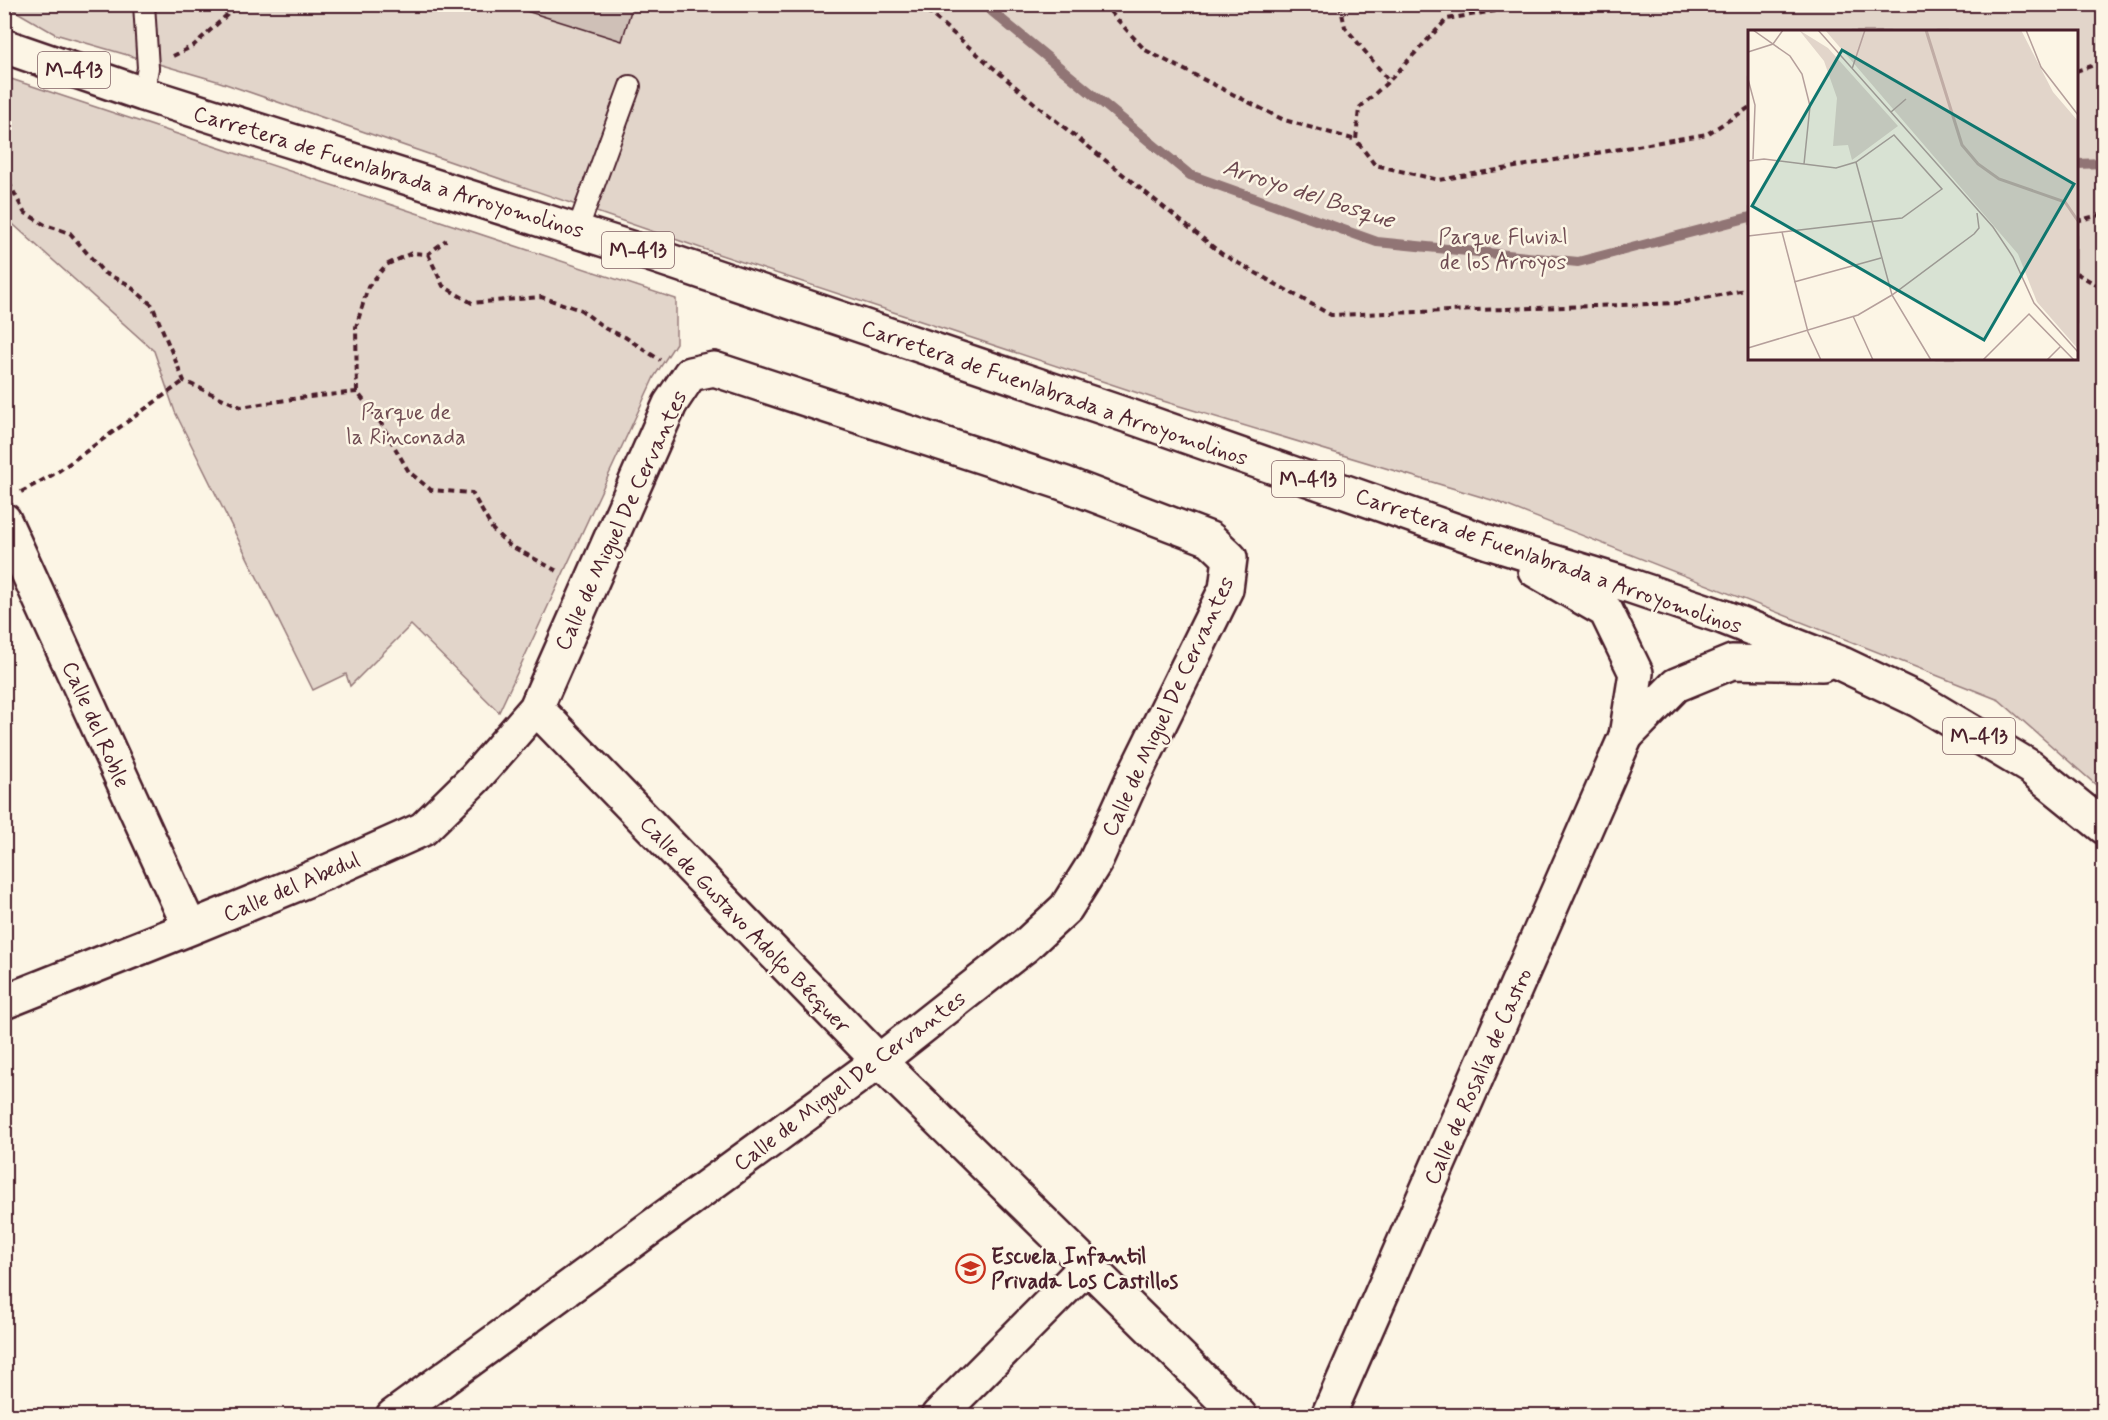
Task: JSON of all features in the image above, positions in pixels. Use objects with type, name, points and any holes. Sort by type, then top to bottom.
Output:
[{"type":"street","name":"Carretera de Fuenlabrada a Arroyomolinos","points":[[4,46],[145,81],[577,231],[1129,416],[1488,542],[1723,617],[1842,664],[1918,700],[2030,767],[2103,827]]},
{"type":"street","name":"Calle de Miguel De Cervantes","points":[[393,1416],[879,1061],[1025,946],[1066,908],[1095,862],[1132,780],[1226,589],[1230,558],[1210,539],[1063,483],[714,369],[690,374],[670,404],[536,708]]},
{"type":"street","name":"Calle del Roble","points":[[10,508],[190,928]]},
{"type":"street","points":[[1488,542],[1606,611],[1636,673],[1626,736]]},
{"type":"street","points":[[1626,736],[1676,685],[1732,662],[1842,664]]},
{"type":"street","name":"Calle del Abedul","points":[[4,1002],[329,871],[423,829],[475,777],[536,708]]},
{"type":"street","name":"Calle de Gustavo Adolfo Bécquer","points":[[536,708],[879,1061],[1240,1416]]},
{"type":"street","name":"Calle de Rosalía de Castro","points":[[1328,1416],[1626,736]]},
{"type":"street","points":[[938,1416],[1087,1266]]},
{"type":"lane","points":[[144,4],[145,81]]},
{"type":"lane","points":[[577,231],[630,86]]},
{"type":"path","points":[[145,81],[193,46],[239,4]]},
{"type":"path","points":[[919,4],[1039,107],[1222,254],[1331,315],[1680,303],[1748,290]]},
{"type":"path","points":[[1103,4],[1145,50],[1284,120],[1356,140],[1375,165],[1439,180],[1707,134],[1748,108]]},
{"type":"path","points":[[1340,4],[1345,27],[1389,81]]},
{"type":"path","points":[[1356,140],[1359,108],[1389,81],[1447,19],[1537,4]]},
{"type":"path","points":[[2078,70],[2103,62]]},
{"type":"path","points":[[4,173],[24,212],[45,225],[70,233],[104,273],[126,283],[152,305],[184,381],[241,407],[357,392]]},
{"type":"path","points":[[2078,220],[2103,214]]},
{"type":"path","points":[[446,240],[428,254],[412,253],[386,265],[368,287],[356,327],[357,392],[379,420],[409,472],[431,490],[472,493],[493,530],[509,545],[567,577]]},
{"type":"path","points":[[428,254],[443,286],[472,303],[541,297],[581,310],[606,329],[624,337],[654,358],[690,374]]},
{"type":"path","points":[[2078,274],[2103,289]]},
{"type":"path","points":[[10,508],[184,381]]},
{"type":"green space","name":"Parque Fluvial de los Arroyos","points":[[5,5],[2103,5],[2103,791],[1999,700],[1495,501],[1153,398],[718,254],[217,81],[55,34]]},
{"type":"green space","name":"Parque de la Rinconada","points":[[5,77],[676,299],[676,343],[654,377],[499,712],[411,625],[350,686],[346,674],[313,690],[175,412],[154,351],[5,217]]},
{"type":"building","points":[[504,4],[633,4],[622,41]]},
{"type":"waterway","name":"Arroyo del Bosque","points":[[983,4],[1190,175],[1377,242],[1578,262],[1748,218]]},
{"type":"waterway","name":"Arroyo del Bosque","points":[[2078,164],[2104,163]]},
{"type":"place","name":"Escuela Infantil Privada Los Castillos","points":[[970,1268]]}]
